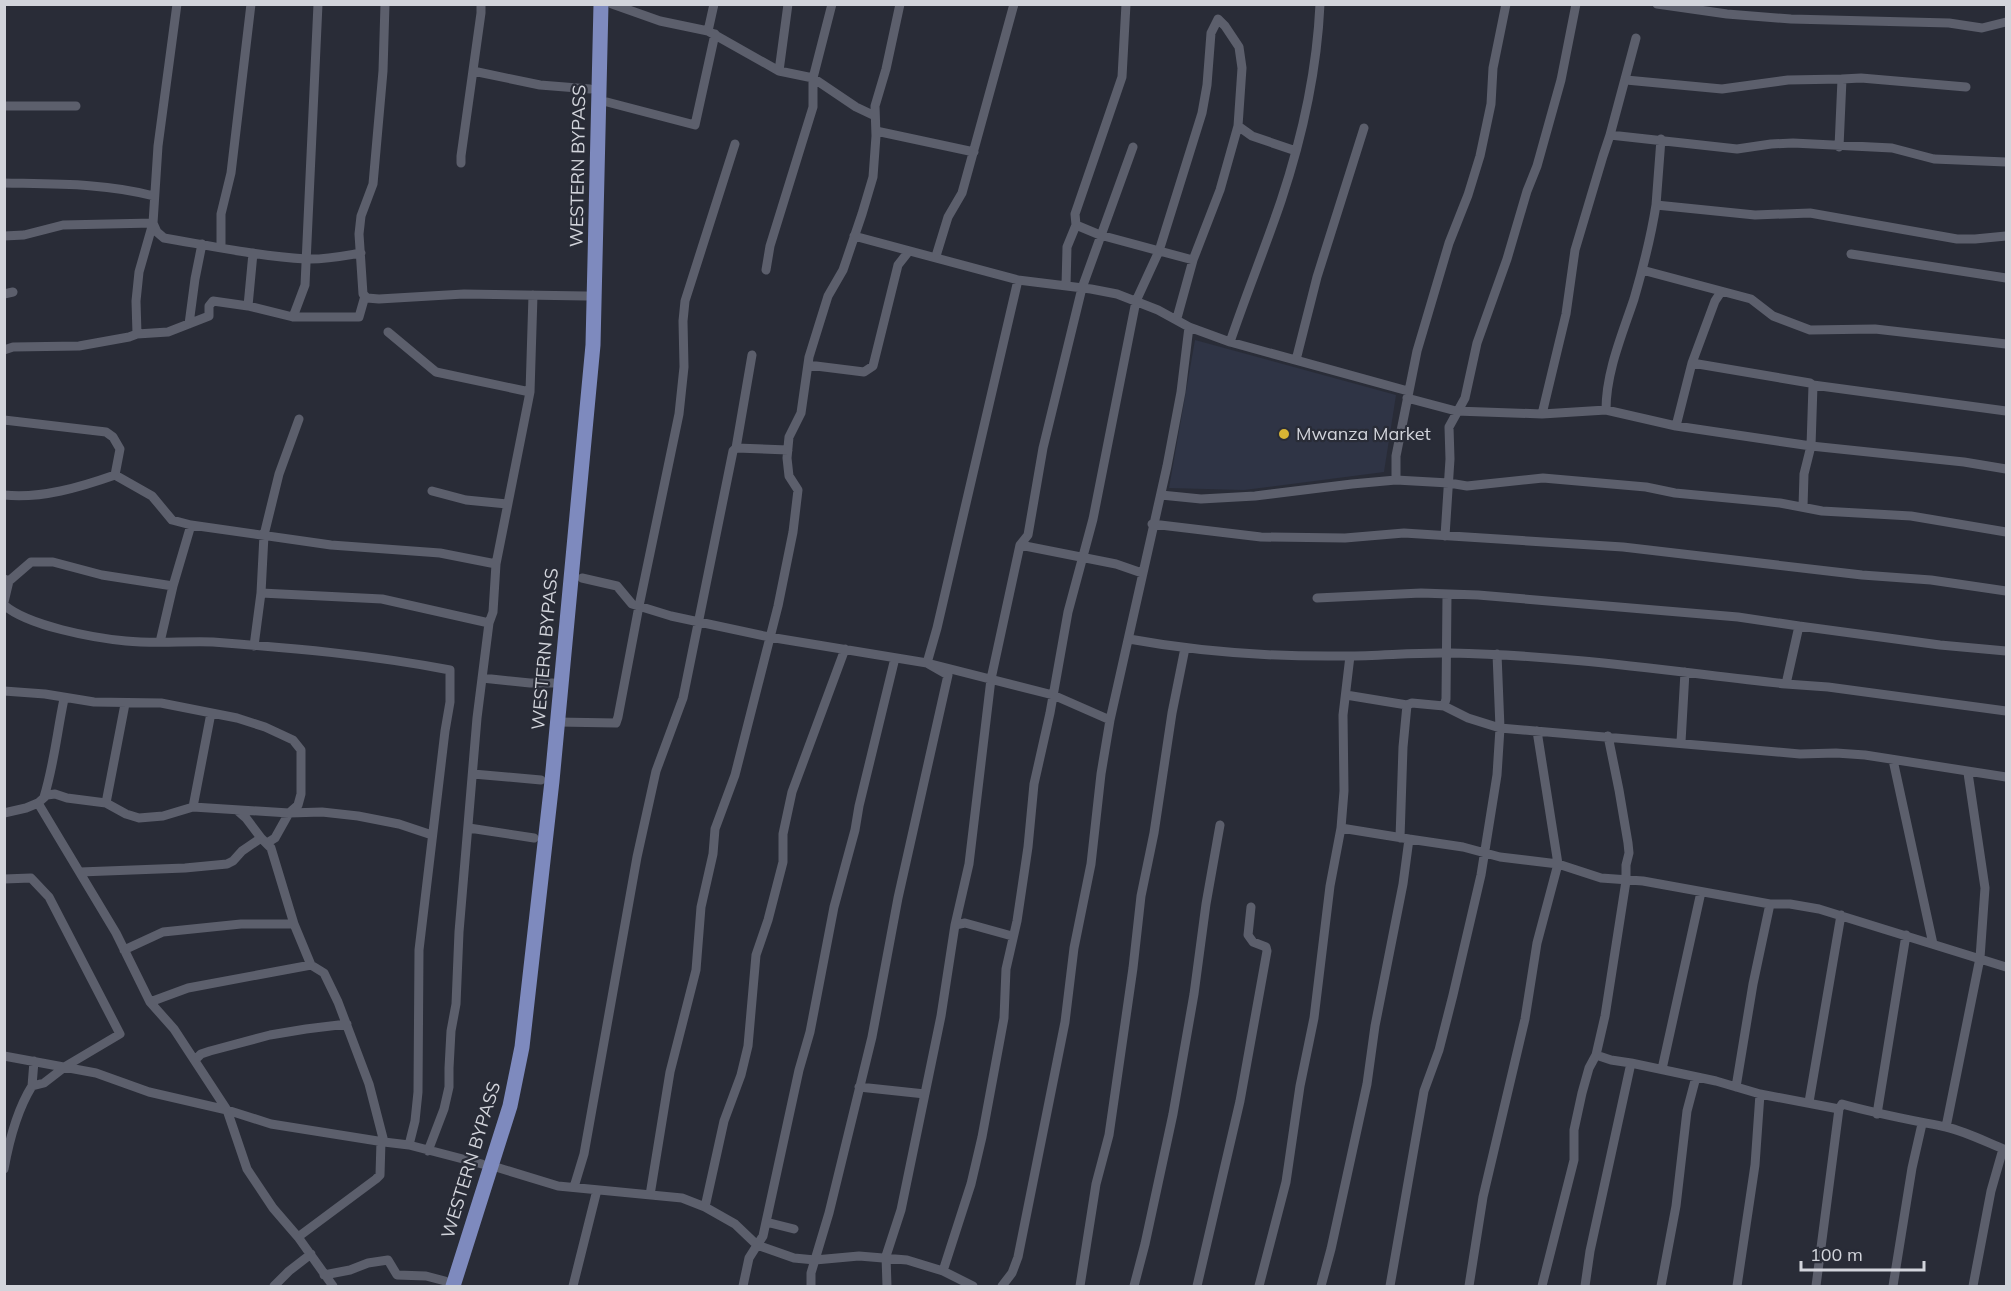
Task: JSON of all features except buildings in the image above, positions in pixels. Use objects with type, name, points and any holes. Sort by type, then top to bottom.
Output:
[{"type":"main road","name":"WESTERN BYPASS","points":[[449,1284],[510,1106],[522,1047],[557,722],[593,345],[601,4]]},
{"type":"street","points":[[137,334],[136,301],[139,272],[153,223],[158,146],[177,4]]},
{"type":"street","points":[[221,247],[221,214],[231,173],[251,4]]},
{"type":"street","points":[[293,317],[305,285],[318,4]]},
{"type":"street","points":[[4,350],[13,347],[79,346],[129,338],[137,334],[168,332],[209,316],[209,306],[213,301],[248,306],[293,317],[359,317],[365,296],[359,234],[361,216],[373,184],[383,71],[385,4]]},
{"type":"street","points":[[461,163],[481,4]]},
{"type":"street","points":[[612,4],[660,21],[711,33],[779,71],[813,78],[856,107],[875,116]]},
{"type":"street","points":[[607,102],[695,125],[714,4]]},
{"type":"street","points":[[779,71],[788,4]]},
{"type":"street","points":[[766,270],[770,246],[813,107],[813,78],[832,4]]},
{"type":"street","points":[[650,1195],[670,1072],[696,970],[701,907],[713,855],[715,829],[735,775],[785,572],[798,490],[789,476],[789,437],[801,413],[808,365],[828,296],[843,270],[873,177],[875,106],[886,69],[900,4]]},
{"type":"street","points":[[936,256],[948,217],[962,193],[1014,4]]},
{"type":"street","points":[[1066,286],[1067,247],[1122,77],[1126,4]]},
{"type":"street","points":[[1230,342],[1282,199],[1296,151],[1316,53],[1320,4]]},
{"type":"street","points":[[1396,480],[1396,456],[1417,351],[1449,243],[1480,156],[1491,104],[1493,68],[1506,4]]},
{"type":"street","points":[[1445,536],[1449,483],[1449,427],[1465,398],[1477,343],[1537,166],[1561,80],[1576,4]]},
{"type":"street","points":[[1657,4],[1726,14],[1791,19],[1935,23],[1982,28],[2007,22]]},
{"type":"street","points":[[943,1271],[971,1184],[982,1137],[1004,1018],[1006,969],[1017,921],[1028,847],[1034,783],[1068,612],[1096,508],[1136,301],[1159,251],[1202,113],[1207,85],[1211,33],[1218,19],[1239,47],[1242,68],[1238,126],[1220,190],[1193,260],[1177,318]]},
{"type":"street","points":[[1542,414],[1566,314],[1575,250],[1602,156],[1611,135],[1636,38]]},
{"type":"street","points":[[473,71],[540,85],[590,89]]},
{"type":"street","points":[[1626,80],[1722,89],[1788,80],[1861,78],[1966,87]]},
{"type":"street","points":[[1839,147],[1842,79]]},
{"type":"street","points":[[4,106],[76,106]]},
{"type":"street","points":[[1238,126],[1252,136],[1296,151]]},
{"type":"street","points":[[1296,360],[1317,277],[1364,128]]},
{"type":"street","points":[[876,131],[974,152]]},
{"type":"street","points":[[1611,135],[1737,149],[1771,144],[1892,147],[1934,159],[2007,162]]},
{"type":"street","points":[[1606,410],[1608,379],[1650,238],[1656,205],[1661,139]]},
{"type":"street","points":[[557,722],[616,723],[679,414],[684,367],[685,301],[735,144]]},
{"type":"street","points":[[887,1287],[886,1256],[901,1210],[947,985],[955,925],[969,864],[991,679],[1020,545],[1028,535],[1043,448],[1082,288],[1133,147]]},
{"type":"street","points":[[4,183],[43,183],[118,189],[154,196]]},
{"type":"street","points":[[1656,205],[1755,214],[1810,213],[1957,239],[2007,236]]},
{"type":"street","points":[[4,236],[24,235],[63,225],[153,223]]},
{"type":"street","points":[[153,223],[157,232],[164,238],[253,253],[307,259],[361,253]]},
{"type":"street","points":[[1076,225],[1100,235],[1193,260]]},
{"type":"street","points":[[854,236],[936,256],[1018,280],[1117,294],[1177,318],[1189,327],[1230,342],[1296,360],[1456,411],[1542,414],[1606,410],[1676,426],[1810,446],[1964,462],[2007,469]]},
{"type":"street","points":[[189,324],[202,244]]},
{"type":"street","points":[[808,365],[864,372],[873,366],[898,265],[909,251]]},
{"type":"street","points":[[248,306],[253,253]]},
{"type":"street","points":[[1851,254],[2007,278]]},
{"type":"street","points":[[1642,270],[1751,299],[1773,316],[1810,330],[1875,329],[2007,344]]},
{"type":"street","points":[[927,663],[1018,280]]},
{"type":"street","points":[[1676,426],[1692,363],[1715,301],[1721,292]]},
{"type":"street","points":[[365,296],[379,299],[464,294],[586,296]]},
{"type":"street","points":[[428,1151],[444,1109],[449,1087],[459,932],[482,678],[489,622],[493,612],[496,564],[530,392],[533,295]]},
{"type":"street","points":[[1002,1287],[1012,1273],[1017,1257],[1058,1065],[1074,948],[1091,864],[1101,774],[1110,720],[1152,524],[1161,495],[1181,392],[1189,327]]},
{"type":"street","points":[[388,332],[436,372],[530,392]]},
{"type":"street","points":[[574,1187],[584,1154],[637,857],[656,771],[683,698],[733,451],[736,448],[752,355]]},
{"type":"street","points":[[1692,363],[1814,385],[2007,411]]},
{"type":"street","points":[[1803,507],[1804,474],[1810,446],[1814,385]]},
{"type":"street","points":[[254,646],[261,593],[264,536],[279,474],[299,419]]},
{"type":"street","points":[[4,420],[106,432],[113,437],[120,449],[114,475]]},
{"type":"street","points":[[736,448],[788,450]]},
{"type":"street","points":[[4,495],[19,496],[85,486],[114,475],[152,496],[172,520],[191,525],[331,545],[440,553],[496,564]]},
{"type":"street","points":[[1161,495],[1201,499],[1255,496],[1352,483],[1396,480],[1467,486],[1544,478],[1646,487],[1676,493],[1780,503],[1845,513],[1911,516],[2007,532]]},
{"type":"street","points":[[432,491],[465,500],[507,504]]},
{"type":"street","points":[[1152,524],[1251,536],[1315,539],[1404,533],[1478,536],[1623,548],[1862,575],[1931,580],[2007,591]]},
{"type":"street","points":[[160,642],[191,525]]},
{"type":"street","points":[[1020,545],[1116,564],[1142,573]]},
{"type":"street","points":[[173,586],[102,575],[54,562],[31,562],[7,580],[4,603],[16,613],[51,627],[126,641],[212,642],[360,656],[450,670],[450,702],[419,950],[418,1092],[415,1121],[409,1146]]},
{"type":"street","points":[[582,578],[617,586],[630,602],[639,606],[769,637],[927,663],[1053,695],[1110,720]]},
{"type":"street","points":[[261,593],[382,599],[489,622]]},
{"type":"street","points":[[1317,598],[1387,594],[1478,595],[1726,616],[1940,645],[2007,651]]},
{"type":"street","points":[[1444,706],[1448,595]]},
{"type":"street","points":[[1786,684],[1799,626]]},
{"type":"street","points":[[1129,639],[1231,653],[1350,656],[1447,653],[1543,657],[1828,687],[2007,711]]},
{"type":"street","points":[[1080,1287],[1096,1184],[1109,1135],[1141,896],[1185,648]]},
{"type":"street","points":[[705,1207],[724,1121],[741,1075],[748,1046],[756,955],[783,862],[783,834],[792,792],[845,649]]},
{"type":"street","points":[[1390,1287],[1425,1091],[1439,1050],[1472,921],[1484,852],[1497,775],[1500,728],[1497,654]]},
{"type":"street","points":[[1259,1287],[1286,1182],[1300,1086],[1314,1018],[1330,886],[1341,828],[1344,791],[1343,715],[1350,656]]},
{"type":"street","points":[[742,1287],[749,1258],[766,1222],[799,1070],[810,1032],[834,907],[855,830],[895,658]]},
{"type":"street","points":[[812,1287],[815,1260],[829,1213],[880,997],[898,898],[948,675],[927,663]]},
{"type":"street","points":[[1680,742],[1685,672]]},
{"type":"street","points":[[482,678],[553,683]]},
{"type":"street","points":[[4,691],[125,704],[161,703],[265,727],[293,740],[301,750],[301,794],[298,805],[289,813],[275,838],[242,851],[227,864],[80,872]]},
{"type":"street","points":[[1346,695],[1407,705],[1412,703],[1444,706],[1468,718],[1500,728],[1800,754],[1836,753],[2007,777]]},
{"type":"street","points":[[41,800],[51,776],[57,729],[64,699]]},
{"type":"street","points":[[106,803],[125,704]]},
{"type":"street","points":[[1321,1287],[1366,1084],[1403,884],[1405,839],[1403,747],[1407,705]]},
{"type":"street","points":[[192,807],[211,713]]},
{"type":"street","points":[[1469,1287],[1483,1197],[1525,1019],[1537,943],[1558,864],[1537,731]]},
{"type":"street","points":[[1542,1287],[1574,1160],[1574,1130],[1582,1093],[1589,1068],[1596,1055],[1605,1016],[1626,881],[1628,843],[1608,736]]},
{"type":"street","points":[[1893,760],[1933,944]]},
{"type":"street","points":[[1946,1127],[1980,958],[1985,888],[1968,773]]},
{"type":"street","points":[[473,774],[541,780]]},
{"type":"street","points":[[4,813],[30,807],[52,793],[67,798],[106,803],[139,818],[163,816],[192,807],[248,814],[322,812],[399,824],[432,835]]},
{"type":"street","points":[[41,800],[124,950],[150,1002],[174,1029],[227,1110],[247,1169],[273,1208],[311,1254],[333,1287]]},
{"type":"street","points":[[248,814],[264,841],[271,848],[294,924],[311,965],[324,974],[338,1002],[369,1084],[383,1141],[380,1175],[298,1237]]},
{"type":"street","points":[[1134,1287],[1173,1114],[1196,984],[1206,904],[1220,825]]},
{"type":"street","points":[[469,828],[534,838]]},
{"type":"street","points":[[1341,828],[1521,860],[1558,864],[1601,878],[1643,881],[1770,904],[1791,904],[1841,915],[2007,967]]},
{"type":"street","points":[[4,879],[32,878],[49,897],[51,905],[120,1034],[66,1066],[44,1083],[32,1086]]},
{"type":"street","points":[[1662,1069],[1701,892]]},
{"type":"street","points":[[1736,1087],[1753,984],[1770,904]]},
{"type":"street","points":[[1197,1287],[1240,1101],[1266,960],[1266,947],[1253,942],[1248,935],[1251,907]]},
{"type":"street","points":[[1809,1102],[1841,915]]},
{"type":"street","points":[[124,950],[163,932],[265,923],[294,924]]},
{"type":"street","points":[[955,925],[965,923],[1012,936]]},
{"type":"street","points":[[1877,1114],[1906,935]]},
{"type":"street","points":[[150,1002],[214,981],[311,965]]},
{"type":"street","points":[[195,1060],[201,1054],[210,1051],[270,1035],[347,1024]]},
{"type":"street","points":[[1596,1055],[1760,1094],[1839,1109]]},
{"type":"street","points":[[4,1056],[96,1073],[149,1092],[227,1110],[246,1118],[409,1146],[482,1164]]},
{"type":"street","points":[[5,1167],[9,1142],[25,1096],[32,1086],[34,1061]]},
{"type":"street","points":[[1586,1287],[1590,1251],[1631,1063]]},
{"type":"street","points":[[1661,1287],[1676,1206],[1687,1111],[1696,1077]]},
{"type":"street","points":[[859,1087],[925,1094]]},
{"type":"street","points":[[1737,1287],[1755,1165],[1760,1094]]},
{"type":"street","points":[[1816,1287],[1839,1109],[1842,1104],[1877,1114],[1946,1127],[2005,1149],[1991,1191],[1973,1287]]},
{"type":"street","points":[[1893,1287],[1912,1168],[1923,1124]]},
{"type":"street","points":[[499,1168],[558,1186],[682,1198],[705,1207],[735,1224],[757,1245],[794,1258],[815,1260],[886,1256],[923,1263],[968,1285]]},
{"type":"street","points":[[573,1287],[597,1190]]},
{"type":"street","points":[[766,1222],[794,1229]]},
{"type":"street","points":[[274,1287],[289,1271],[311,1254]]},
{"type":"street","points":[[324,1275],[388,1260],[397,1275],[426,1276],[449,1284]]},
{"type":"shaded area","name":"Mwanza Market","points":[[1195,340],[1396,395],[1384,472],[1244,490],[1169,488]]},
{"type":"place","name":"Mwanza Market","points":[[1284,434]]}]
